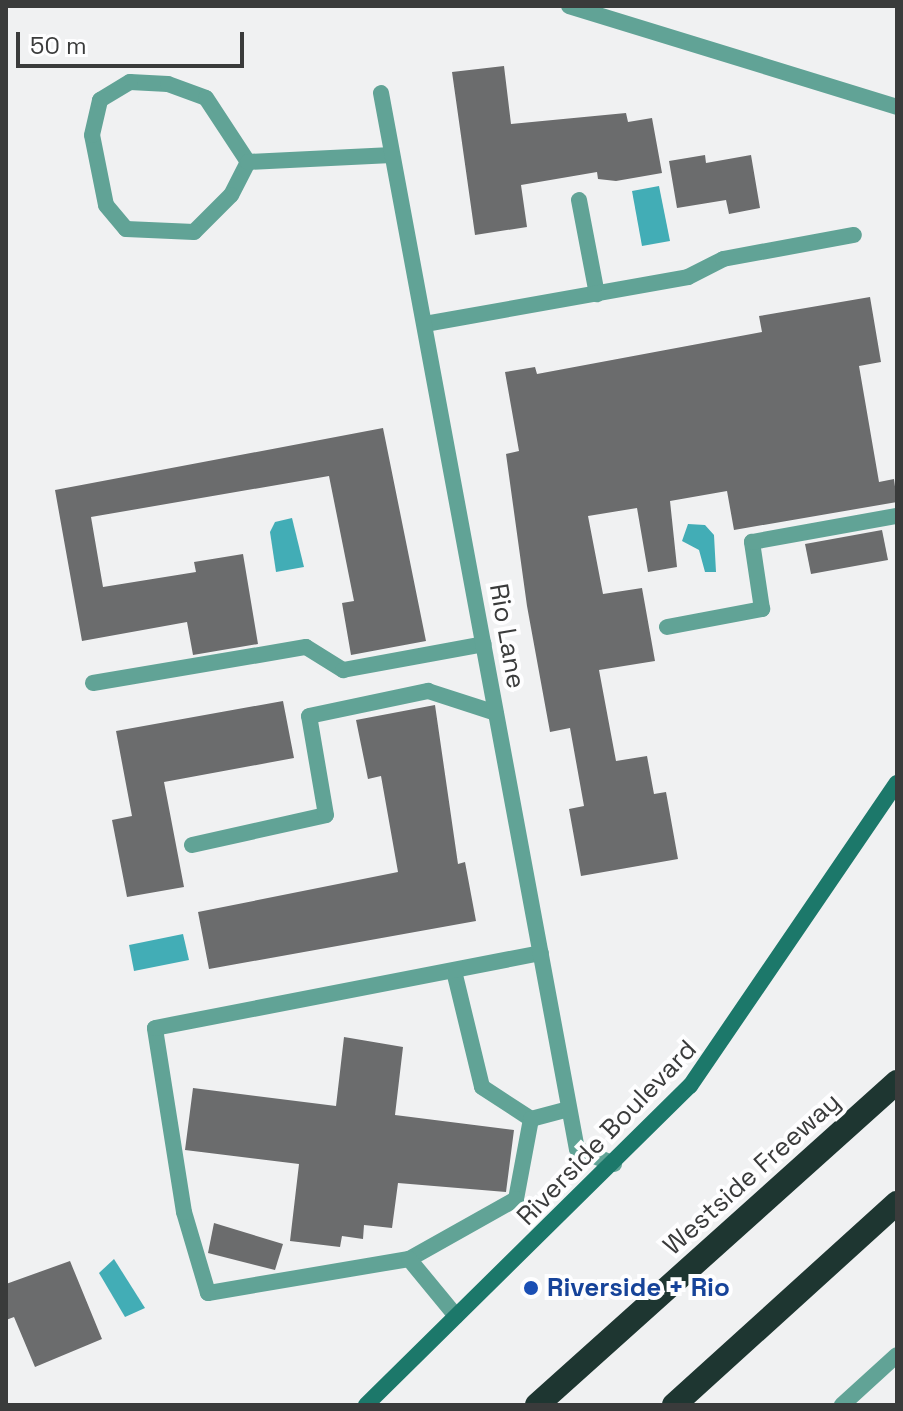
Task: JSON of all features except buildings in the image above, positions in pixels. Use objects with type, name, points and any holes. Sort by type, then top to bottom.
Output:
[{"type":"highway","name":"Westside Freeway","points":[[537,1405],[897,1082]]},
{"type":"highway","points":[[674,1405],[897,1203]]},
{"type":"street","points":[[569,6],[897,107]]},
{"type":"street","points":[[130,82],[168,84],[206,98],[248,162],[231,195],[194,232],[126,229],[106,205],[92,135],[100,100],[130,82]]},
{"type":"street","name":"Rio Lane","points":[[381,93],[577,1149],[614,1164]]},
{"type":"street","points":[[248,162],[392,155]]},
{"type":"street","points":[[579,200],[597,294]]},
{"type":"street","points":[[425,324],[597,294],[854,235]]},
{"type":"street","points":[[667,627],[762,609],[752,542],[897,516]]},
{"type":"street","points":[[93,683],[306,647],[343,670],[484,644]]},
{"type":"street","points":[[192,845],[326,815],[309,716],[428,691],[496,713]]},
{"type":"street","name":"Riverside Boulevard","points":[[366,1405],[614,1164],[717,1053],[897,783]]},
{"type":"street","points":[[531,1119],[516,1199],[409,1259],[208,1293],[184,1212],[155,1028],[541,953]]},
{"type":"street","points":[[454,971],[482,1087],[531,1119],[569,1109]]},
{"type":"street","points":[[409,1259],[456,1316]]},
{"type":"street","points":[[842,1405],[897,1355]]},
{"type":"water","points":[[659,186],[670,241],[642,246],[632,191]]},
{"type":"water","points":[[292,518],[304,567],[276,572],[270,532],[275,522]]},
{"type":"water","points":[[688,524],[705,525],[714,535],[716,572],[705,572],[699,550],[682,541]]},
{"type":"water","points":[[183,934],[189,960],[134,971],[129,945]]},
{"type":"water","points":[[114,1259],[145,1308],[125,1317],[99,1273]]},
{"type":"place","name":"Riverside + Rio","points":[[531,1288]]}]
